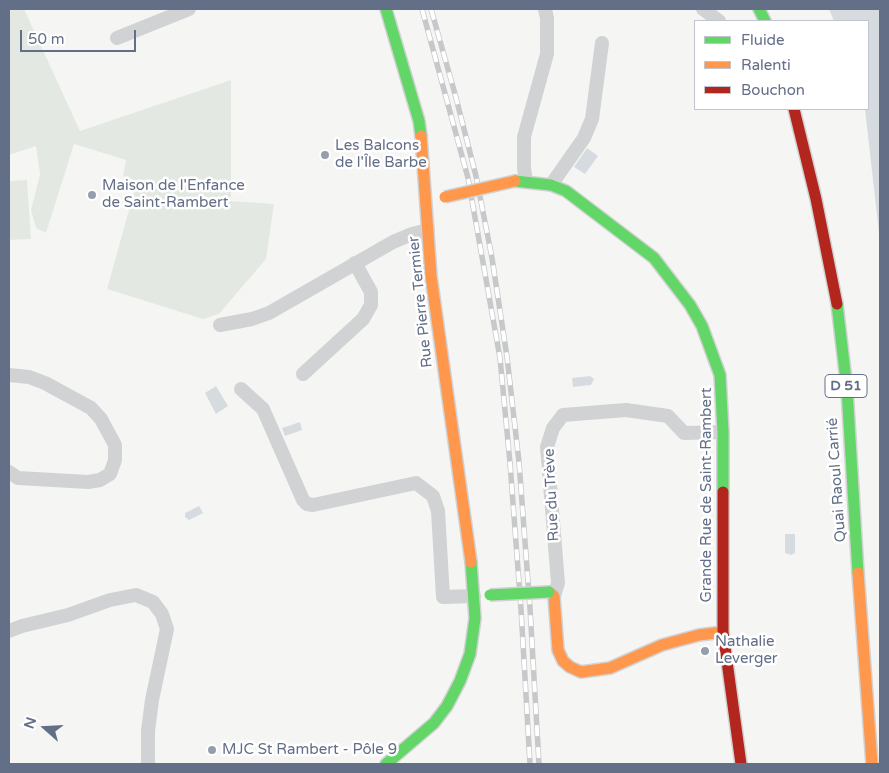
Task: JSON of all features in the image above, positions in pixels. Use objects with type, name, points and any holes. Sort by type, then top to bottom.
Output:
[{"type":"street","points":[[117,38],[189,9]]},
{"type":"street","name":"Rue Pierre Termier","points":[[386,9],[419,121],[423,149],[431,276],[474,596],[475,618],[470,654],[460,682],[447,706],[434,723],[386,764]]},
{"type":"street","points":[[520,181],[524,168],[524,137],[547,54],[548,18],[545,9]]},
{"type":"street","points":[[703,9],[718,20]]},
{"type":"street","points":[[551,185],[584,138],[592,119],[602,43]]},
{"type":"street","name":"Quai Raoul Carrié","points":[[794,110],[816,199],[838,313],[846,389],[862,646],[872,764]]},
{"type":"street","name":"Grande Rue de Saint-Rambert","points":[[426,200],[520,181],[551,185],[578,200],[654,258],[690,305],[702,326],[720,375],[723,432],[723,632],[741,764]]},
{"type":"street","points":[[220,325],[252,320],[269,313],[392,242],[428,230]]},
{"type":"street","points":[[303,374],[363,319],[371,305],[372,292],[355,262]]},
{"type":"street","points":[[9,375],[29,377],[45,383],[91,408],[101,420],[115,445],[115,460],[110,474],[100,480],[88,482],[18,478],[9,472]]},
{"type":"street","points":[[241,389],[263,409],[303,500],[307,504],[313,505],[416,483],[433,496],[438,511],[443,597],[551,594],[558,650],[563,661],[570,667],[581,672],[610,668],[662,645],[699,635],[723,632]]},
{"type":"street","name":"Rue du Trève","points":[[551,594],[558,582],[547,447],[553,428],[563,415],[626,410],[668,416],[684,433],[723,432]]},
{"type":"street","points":[[9,631],[68,615],[119,598],[136,595],[153,602],[162,614],[167,629],[152,700],[148,732],[148,764]]},
{"type":"shaded area","points":[[9,9],[24,9],[80,131],[231,80],[231,201],[274,204],[266,259],[219,314],[203,319],[107,289],[137,181],[123,176],[126,160],[74,144],[46,233],[36,228],[31,210],[40,174],[36,146],[9,155]]},
{"type":"shaded area","points":[[829,9],[880,9],[880,242],[865,110],[869,110],[869,20],[834,20]]},
{"type":"shaded area","points":[[587,148],[598,156],[585,174],[574,167]]},
{"type":"shaded area","points":[[27,180],[31,239],[9,240],[9,181]]},
{"type":"shaded area","points":[[590,376],[594,379],[591,385],[573,387],[572,378]]},
{"type":"shaded area","points":[[216,386],[228,406],[216,414],[205,393]]},
{"type":"shaded area","points":[[300,422],[302,430],[285,436],[282,428]]},
{"type":"shaded area","points":[[199,506],[203,513],[189,520],[185,517],[185,513]]},
{"type":"shaded area","points":[[785,534],[795,534],[795,553],[791,555],[785,553]]},
{"type":"railway","points":[[422,9],[468,178],[500,358],[521,609],[530,764]]},
{"type":"railway","points":[[431,9],[476,176],[492,258],[507,357],[519,462],[539,764]]},
{"type":"traffic: fast","points":[[386,9],[419,121],[421,136]]},
{"type":"traffic: fast","points":[[759,9],[764,20]]},
{"type":"traffic: fast","points":[[515,181],[551,185],[566,191],[654,258],[690,305],[702,326],[720,375],[723,432],[723,492]]},
{"type":"traffic: fast","points":[[837,304],[847,389],[858,573]]},
{"type":"traffic: fast","points":[[386,764],[434,723],[447,706],[460,681],[470,654],[475,618],[471,562]]},
{"type":"traffic: fast","points":[[490,595],[549,592]]},
{"type":"traffic: slow","points":[[421,136],[431,276],[471,562]]},
{"type":"traffic: slow","points":[[445,197],[515,181]]},
{"type":"traffic: slow","points":[[858,573],[872,764]]},
{"type":"traffic: slow","points":[[549,592],[554,596],[558,650],[563,661],[581,672],[610,668],[662,645],[699,635],[723,632]]},
{"type":"traffic: jam","points":[[794,110],[816,199],[837,304]]},
{"type":"traffic: jam","points":[[723,492],[723,632],[741,764]]},
{"type":"place","name":"Les Balcons de l'Île Barbe","points":[[325,155]]},
{"type":"place","name":"Maison de l'Enfance de Saint-Rambert","points":[[92,195]]},
{"type":"place","name":"Nathalie Leverger","points":[[705,651]]},
{"type":"place","name":"MJC St Rambert - Pôle 9","points":[[212,750]]}]
